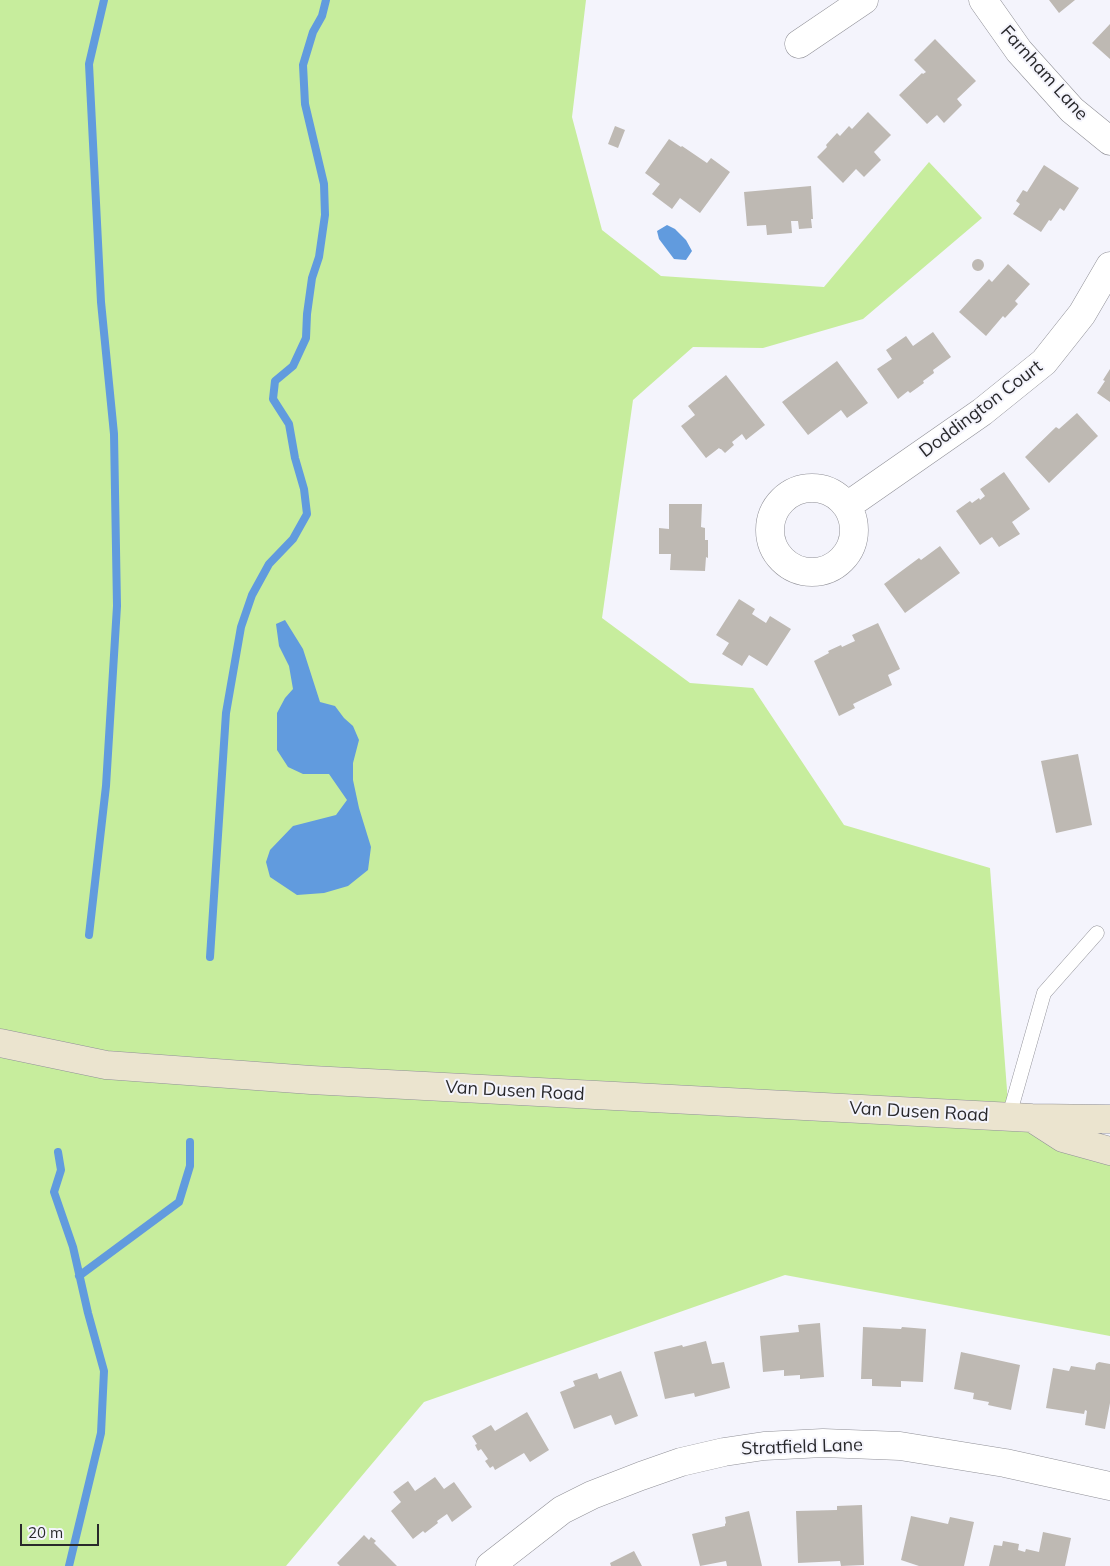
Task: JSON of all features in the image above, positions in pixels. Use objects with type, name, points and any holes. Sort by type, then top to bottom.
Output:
[{"type":"main road","name":"Van Dusen Road","points":[[0,1043],[106,1065],[301,1080],[1020,1117],[1110,1119]]},
{"type":"main road","name":"Van Dusen Road","points":[[1020,1117],[1063,1138],[1110,1150]]},
{"type":"street","points":[[799,44],[864,0]]},
{"type":"street","name":"Farnham Lane","points":[[983,0],[1019,51],[1072,110],[1110,141]]},
{"type":"street","name":"Doddington Court","points":[[847,506],[982,412],[1044,362],[1082,314],[1110,266]]},
{"type":"street","name":"Stratfield Lane","points":[[490,1566],[562,1510],[592,1495],[681,1462],[724,1452],[764,1446],[823,1443],[900,1446],[1005,1462],[1110,1486]]},
{"type":"lane","points":[[1020,1117],[1044,993],[1097,933]]},
{"type":"green space","points":[[0,0],[586,0],[572,117],[602,230],[661,276],[824,287],[929,162],[982,218],[863,319],[763,348],[693,347],[633,400],[602,618],[690,683],[753,688],[844,825],[990,868],[1009,1116],[1110,1151],[1110,1336],[785,1275],[424,1402],[286,1566],[0,1566]]},
{"type":"water","points":[[667,225],[675,229],[686,240],[692,251],[686,260],[674,259],[659,239],[657,231]]},
{"type":"water","points":[[285,620],[303,649],[320,702],[335,706],[353,726],[359,740],[353,763],[353,780],[371,847],[368,870],[348,886],[324,893],[297,895],[270,877],[266,862],[270,850],[293,826],[336,815],[347,800],[329,774],[303,774],[288,767],[277,750],[277,713],[285,698],[293,689],[289,666],[279,646],[276,624]]},
{"type":"building","points":[[1049,0],[1075,0],[1059,13]]},
{"type":"building","points":[[1110,24],[1110,59],[1092,43]]},
{"type":"building","points":[[935,39],[976,81],[957,99],[962,105],[944,123],[937,115],[927,124],[899,95],[922,73],[926,72],[914,60]]},
{"type":"building","points":[[868,112],[891,135],[874,152],[881,160],[864,177],[856,169],[843,183],[817,157],[837,133],[840,136],[849,126],[852,129]]},
{"type":"building","points":[[615,126],[625,130],[618,148],[608,144]]},
{"type":"building","points":[[669,139],[707,163],[711,158],[730,172],[700,213],[680,198],[672,209],[652,194],[660,184],[645,173]]},
{"type":"building","points":[[1044,165],[1079,188],[1064,211],[1060,208],[1041,232],[1013,214],[1020,204],[1016,201],[1023,190],[1027,192]]},
{"type":"building","points":[[811,186],[812,228],[799,229],[798,221],[791,221],[792,233],[767,235],[766,225],[747,226],[744,192]]},
{"type":"building","points":[[980,259],[983,260],[983,270],[976,271],[973,270],[972,263],[973,260]]},
{"type":"building","points":[[1008,264],[1030,284],[1015,301],[1018,304],[1005,318],[1003,316],[986,336],[959,312],[989,279],[992,282]]},
{"type":"building","points":[[933,332],[951,357],[933,370],[934,373],[923,381],[924,383],[910,393],[908,391],[898,399],[877,369],[892,359],[886,350],[906,336],[913,346]]},
{"type":"building","points":[[837,361],[868,403],[847,418],[841,410],[808,435],[782,402]]},
{"type":"building","points":[[1110,369],[1110,402],[1097,393]]},
{"type":"building","points":[[726,375],[765,425],[746,440],[742,434],[732,442],[734,445],[725,453],[719,448],[706,458],[681,426],[695,415],[688,406]]},
{"type":"building","points":[[1077,413],[1098,436],[1049,483],[1025,457],[1056,427],[1059,429]]},
{"type":"building","points":[[1004,472],[1030,509],[1012,522],[1020,534],[999,547],[992,537],[980,545],[956,511],[970,501],[972,503],[985,496],[980,489]]},
{"type":"building","points":[[669,504],[702,504],[701,527],[705,528],[705,540],[708,540],[708,558],[706,557],[705,571],[670,570],[671,554],[659,554],[659,528],[669,529]]},
{"type":"building","points":[[940,546],[960,573],[905,613],[884,584],[919,558],[921,560]]},
{"type":"building","points":[[739,599],[755,609],[752,614],[766,623],[770,616],[791,629],[767,666],[749,655],[742,666],[722,654],[729,643],[716,635]]},
{"type":"building","points":[[878,623],[900,669],[888,675],[892,685],[853,704],[855,708],[839,716],[814,661],[829,653],[828,651],[855,641],[852,635]]},
{"type":"building","points":[[1078,754],[1092,825],[1056,833],[1041,761]]},
{"type":"building","points":[[820,1323],[824,1377],[800,1379],[800,1375],[784,1376],[784,1370],[763,1372],[760,1336],[799,1332],[798,1325]]},
{"type":"building","points":[[863,1327],[926,1329],[923,1382],[901,1381],[901,1387],[872,1386],[872,1379],[861,1379]]},
{"type":"building","points":[[706,1341],[712,1364],[724,1362],[730,1388],[695,1397],[694,1393],[665,1399],[654,1352]]},
{"type":"building","points":[[961,1352],[1020,1365],[1011,1410],[988,1405],[989,1402],[973,1399],[974,1393],[954,1389]]},
{"type":"building","points":[[1099,1362],[1110,1364],[1110,1403],[1105,1429],[1085,1425],[1087,1411],[1085,1410],[1084,1414],[1046,1408],[1053,1368],[1069,1371],[1071,1366],[1095,1370],[1096,1364]]},
{"type":"building","points":[[621,1371],[638,1416],[615,1425],[611,1415],[574,1429],[560,1392],[575,1386],[573,1381],[597,1373],[599,1379]]},
{"type":"building","points":[[527,1412],[549,1450],[530,1462],[524,1453],[495,1470],[493,1466],[490,1468],[485,1461],[488,1459],[481,1449],[478,1451],[475,1445],[477,1444],[472,1436],[491,1425],[495,1431]]},
{"type":"building","points":[[435,1477],[444,1489],[454,1482],[472,1507],[452,1522],[447,1514],[425,1533],[423,1531],[413,1539],[391,1511],[401,1502],[393,1492],[408,1481],[415,1491]]},
{"type":"building","points":[[862,1505],[864,1565],[841,1566],[840,1561],[798,1563],[796,1511],[837,1510],[837,1506]]},
{"type":"building","points":[[749,1511],[762,1566],[727,1566],[726,1561],[700,1566],[692,1534],[725,1526],[725,1517]]},
{"type":"building","points":[[911,1516],[948,1524],[950,1517],[974,1522],[964,1566],[919,1566],[901,1560]]},
{"type":"building","points":[[1043,1532],[1071,1538],[1065,1566],[989,1566],[994,1545],[1002,1546],[1003,1541],[1019,1544],[1018,1550],[1025,1552],[1026,1549],[1039,1552]]},
{"type":"building","points":[[364,1535],[369,1540],[371,1537],[376,1541],[374,1543],[397,1566],[340,1566],[337,1563]]},
{"type":"building","points":[[634,1551],[642,1566],[611,1566],[610,1563]]},
{"type":"waterway","points":[[89,935],[106,786],[117,606],[114,434],[101,302],[89,64],[104,0]]},
{"type":"waterway","points":[[210,957],[226,713],[241,627],[252,595],[269,564],[293,539],[307,514],[304,489],[295,458],[289,424],[273,399],[275,381],[293,366],[306,338],[312,278],[319,257],[325,215],[324,184],[305,104],[303,65],[313,32],[322,16],[326,0]]},
{"type":"waterway","points":[[79,1276],[179,1202],[190,1166],[190,1142]]},
{"type":"waterway","points":[[58,1152],[61,1170],[54,1192],[73,1247],[104,1371],[101,1433],[69,1566]]}]
